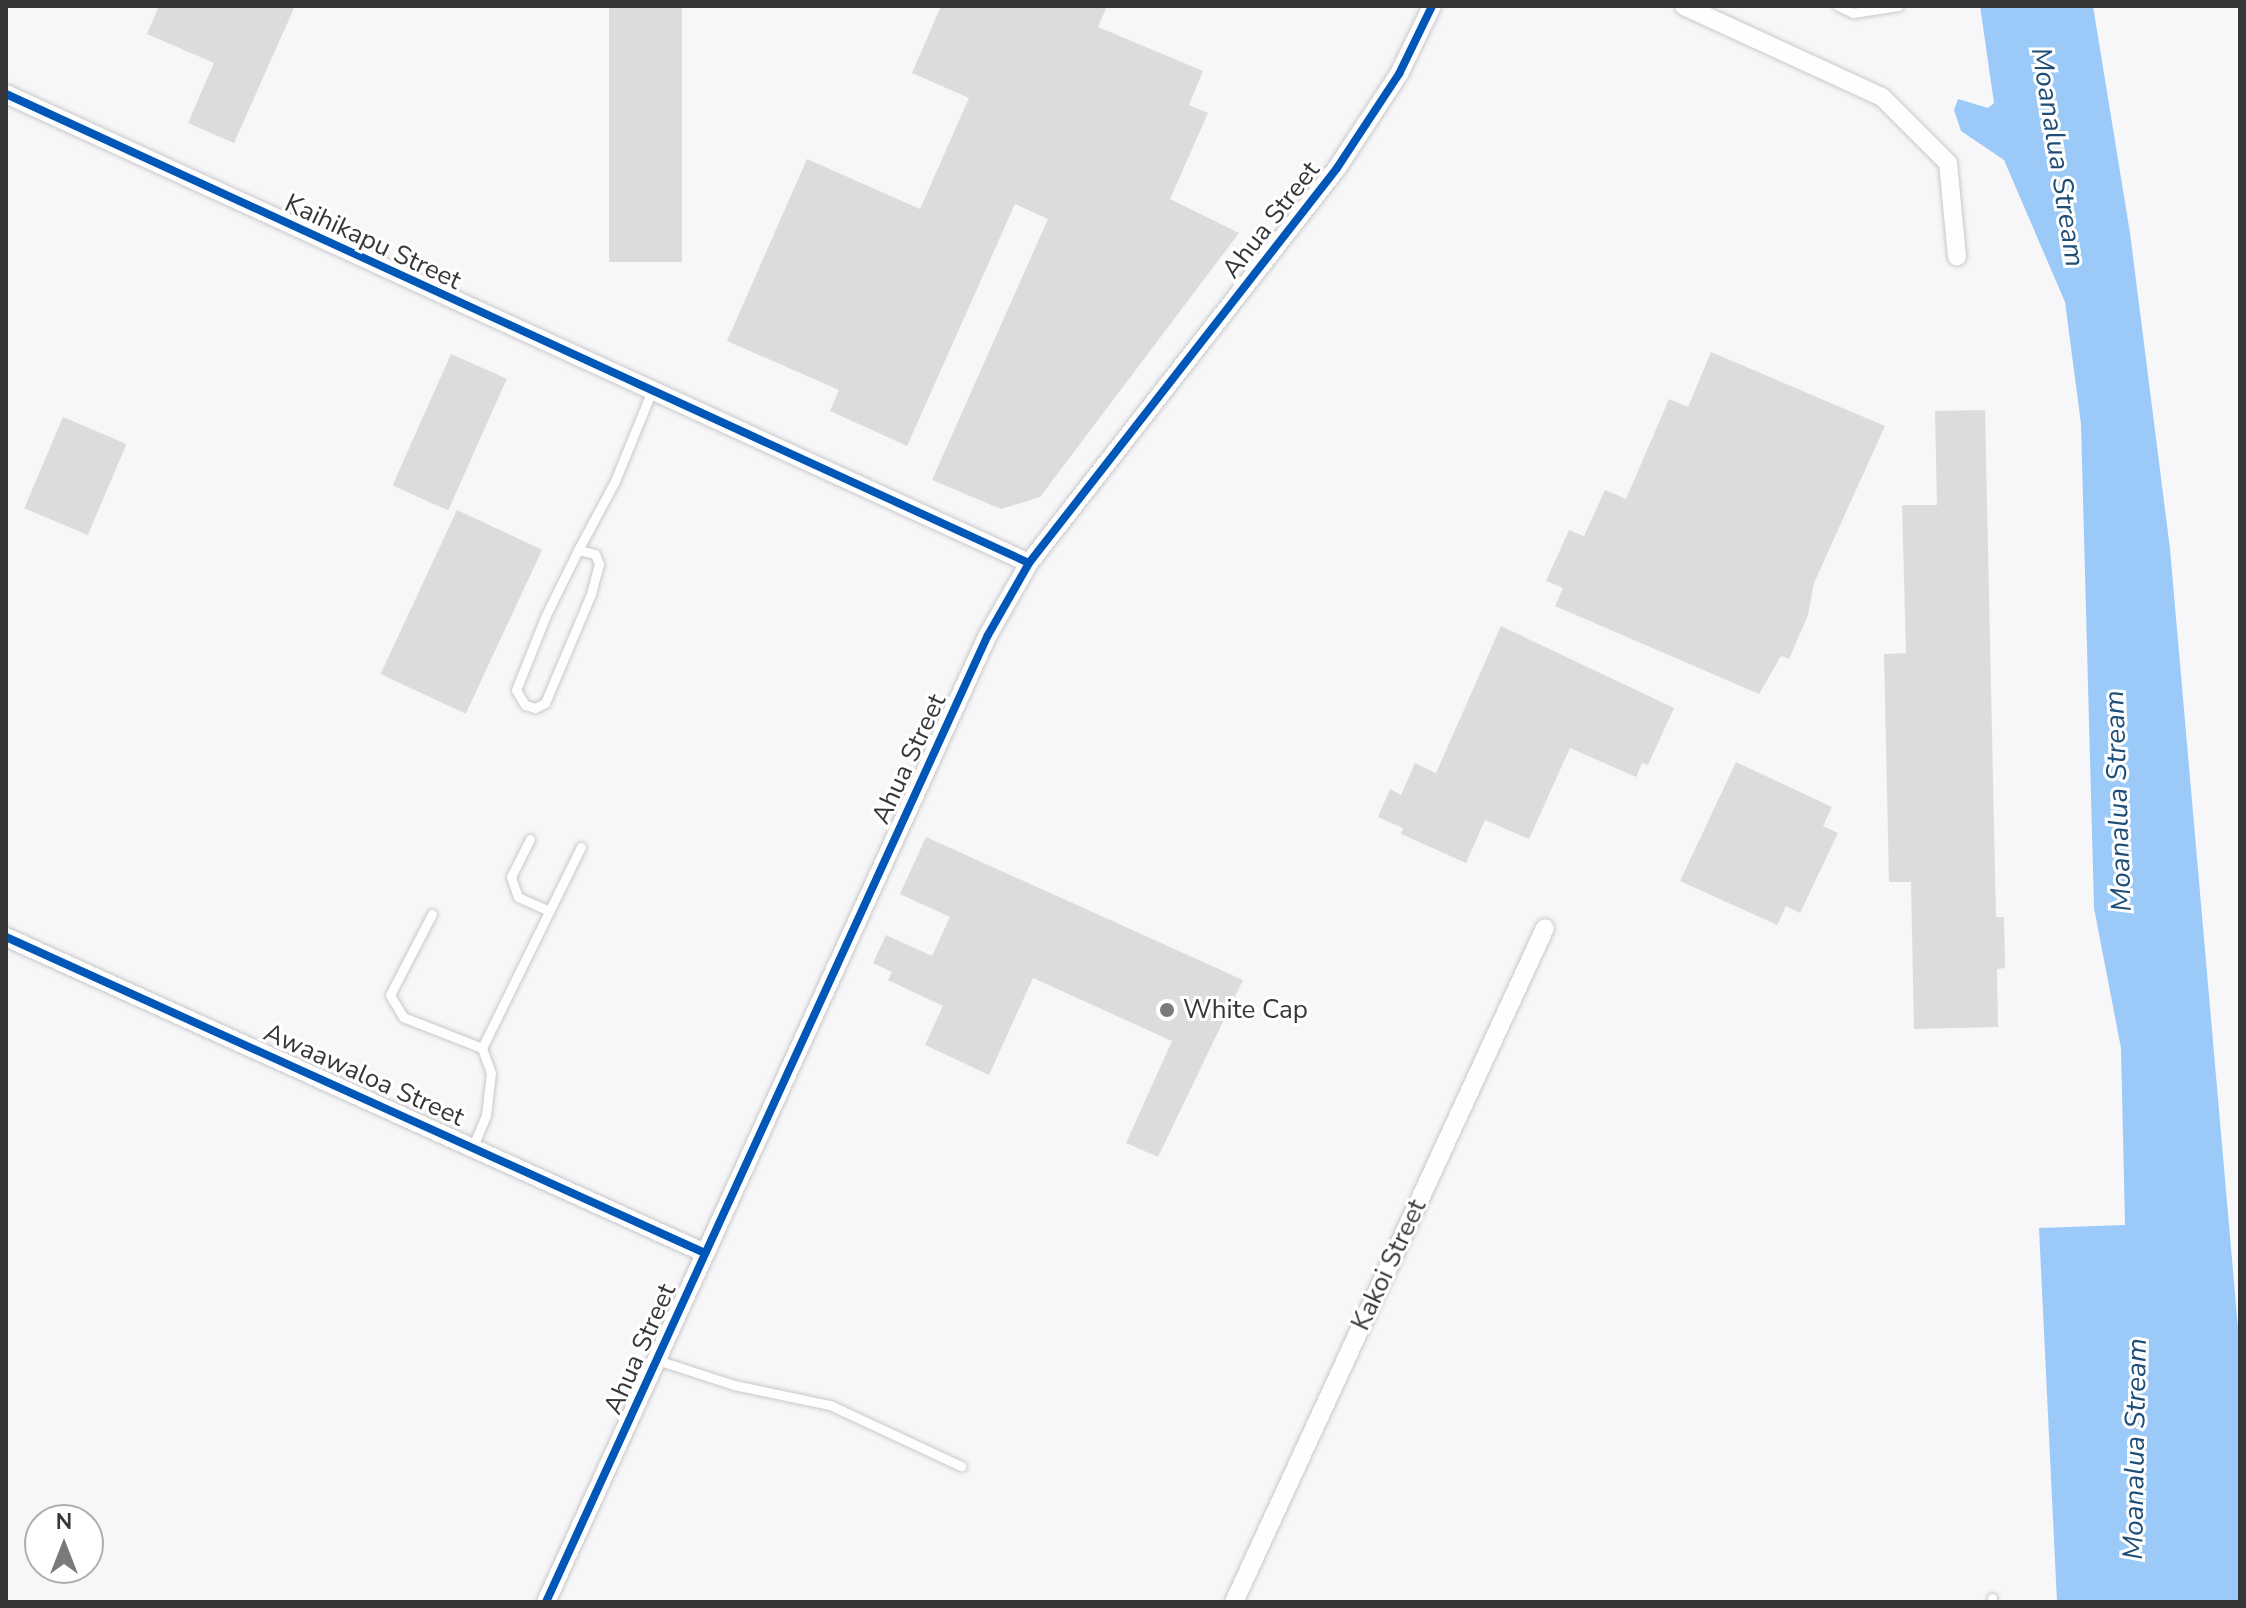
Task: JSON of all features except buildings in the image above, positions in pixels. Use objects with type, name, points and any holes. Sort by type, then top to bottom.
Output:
[{"type":"street","name":"Ahua Street","points":[[546,1602],[988,635],[1029,563],[1337,168],[1399,74],[1432,6]]},
{"type":"street","points":[[1684,6],[1882,97],[1948,163],[1957,257]]},
{"type":"street","name":"Kaihikapu Street","points":[[6,94],[651,393],[1029,563]]},
{"type":"street","name":"Kakoi Street","points":[[1234,1602],[1545,928]]},
{"type":"street","name":"Awaawaloa Street","points":[[6,937],[705,1253]]},
{"type":"lane","points":[[1838,6],[1853,13],[1898,6]]},
{"type":"lane","points":[[578,550],[595,554],[595,579],[545,703],[535,708],[525,705],[516,690],[578,550],[615,481],[651,393]]},
{"type":"lane","points":[[530,839],[511,877],[518,897],[549,911]]},
{"type":"lane","points":[[473,1146],[486,1115],[491,1073],[482,1048],[581,847]]},
{"type":"lane","points":[[432,914],[390,995],[403,1017],[482,1048]]},
{"type":"lane","points":[[657,1360],[734,1385],[830,1405],[961,1466]]},
{"type":"water","name":"Moanalua Stream","points":[[1980,6],[2093,6],[2130,233],[2170,549],[2240,1351],[2240,1602],[2057,1602],[2039,1228],[2125,1225],[2121,1048],[2094,908],[2081,424],[2065,302],[2004,160],[1961,131],[1954,110],[1958,99],[1988,108],[1994,103]]},
{"type":"cycle path","points":[[546,1602],[988,635],[1029,563],[1337,168],[1399,74],[1432,6]]},
{"type":"cycle path","points":[[6,94],[1029,563]]},
{"type":"cycle path","points":[[6,937],[705,1253]]},
{"type":"place","name":"White Cap","points":[[1167,1010]]}]
